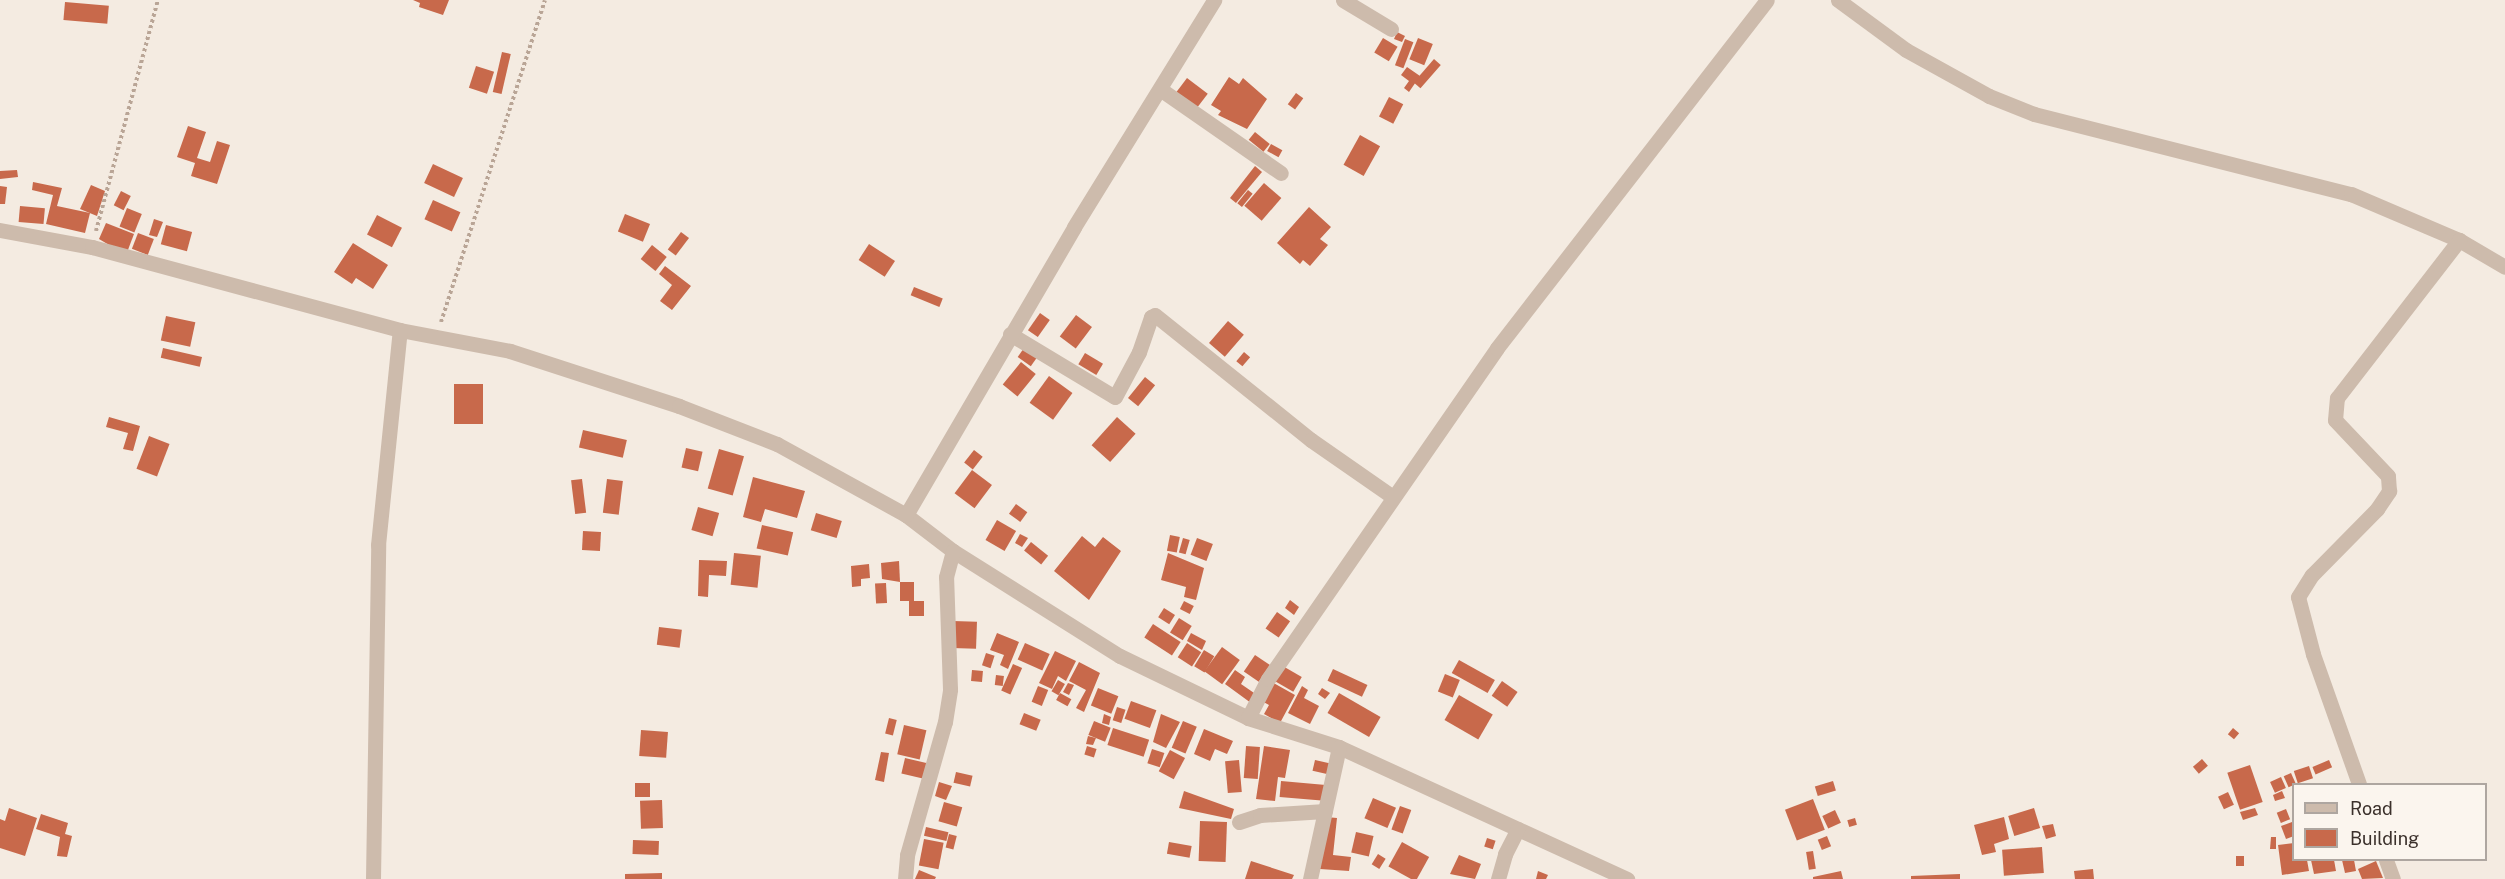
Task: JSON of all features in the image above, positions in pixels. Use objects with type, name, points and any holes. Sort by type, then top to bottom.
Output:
[{"type":"street","points":[[906,515],[1010,334],[1214,0]]},
{"type":"street","points":[[1343,0],[1391,28]]},
{"type":"street","points":[[1248,717],[1268,679],[1497,348],[1767,0]]},
{"type":"street","points":[[1838,0],[1906,50],[1989,96],[2034,114],[2291,176],[2378,203],[2459,240],[2505,267]]},
{"type":"street","points":[[1160,89],[1281,174]]},
{"type":"street","points":[[0,230],[92,247],[400,330],[510,351],[679,406],[777,444],[906,515],[953,551],[1120,656],[1248,717],[1339,747],[1627,879]]},
{"type":"street","points":[[2359,783],[2313,654],[2298,597],[2312,575],[2378,510],[2389,490],[2388,476],[2335,420],[2337,398],[2459,240]]},
{"type":"street","points":[[1010,334],[1115,397],[1139,352],[1151,317],[1155,315],[1311,440],[1393,497]]},
{"type":"street","points":[[373,879],[378,545],[400,330]]},
{"type":"street","points":[[905,879],[907,855],[945,722],[950,689],[946,577],[953,551]]},
{"type":"street","points":[[1310,879],[1339,747]]},
{"type":"street","points":[[1239,822],[1260,815],[1325,811]]},
{"type":"street","points":[[1498,879],[1505,854],[1518,829]]},
{"type":"street","points":[[2386,861],[2393,879]]},
{"type":"path","points":[[92,247],[158,0]]},
{"type":"path","points":[[436,337],[545,0]]},
{"type":"building","points":[[413,0],[449,0],[443,15],[419,7],[420,3]]},
{"type":"building","points":[[65,2],[109,6],[107,24],[63,20]]},
{"type":"building","points":[[1397,32],[1405,36],[1402,42],[1394,39]]},
{"type":"building","points":[[1383,38],[1398,47],[1389,61],[1374,53]]},
{"type":"building","points":[[1418,38],[1433,44],[1424,65],[1409,59]]},
{"type":"building","points":[[1405,39],[1413,42],[1403,68],[1395,65]]},
{"type":"building","points":[[502,52],[511,54],[502,94],[493,92]]},
{"type":"building","points":[[1434,59],[1441,65],[1420,88],[1414,82]]},
{"type":"building","points":[[476,66],[494,72],[487,94],[469,88]]},
{"type":"building","points":[[1407,67],[1420,76],[1409,92],[1404,88],[1409,81],[1401,75]]},
{"type":"building","points":[[1229,77],[1239,84],[1243,78],[1267,99],[1247,129],[1218,115],[1221,111],[1211,105]]},
{"type":"building","points":[[1187,78],[1208,94],[1196,110],[1175,94]]},
{"type":"building","points":[[1296,93],[1303,98],[1295,110],[1288,104]]},
{"type":"building","points":[[1389,97],[1403,104],[1393,124],[1379,117]]},
{"type":"building","points":[[188,126],[206,132],[197,158],[210,162],[217,141],[230,145],[217,184],[191,176],[195,163],[177,157]]},
{"type":"building","points":[[1255,132],[1270,144],[1263,152],[1249,140]]},
{"type":"building","points":[[1360,135],[1380,146],[1364,176],[1344,165]]},
{"type":"building","points":[[1271,144],[1282,150],[1278,157],[1267,151]]},
{"type":"building","points":[[433,164],[463,178],[454,197],[424,183]]},
{"type":"building","points":[[1255,166],[1262,172],[1236,203],[1230,198]]},
{"type":"building","points":[[17,170],[18,177],[0,179],[0,171]]},
{"type":"building","points":[[33,182],[62,188],[57,206],[90,213],[85,233],[46,224],[53,195],[32,190]]},
{"type":"building","points":[[1264,183],[1281,198],[1262,221],[1244,206]]},
{"type":"building","points":[[91,185],[105,191],[97,216],[80,209]]},
{"type":"building","points":[[0,186],[7,187],[5,204],[0,204]]},
{"type":"building","points":[[1248,190],[1253,194],[1242,207],[1237,203]]},
{"type":"building","points":[[121,191],[131,196],[124,210],[114,205]]},
{"type":"building","points":[[433,200],[460,212],[452,231],[424,219]]},
{"type":"building","points":[[20,206],[45,208],[44,224],[19,222]]},
{"type":"building","points":[[1309,207],[1331,227],[1320,239],[1328,245],[1310,266],[1303,260],[1300,264],[1277,243]]},
{"type":"building","points":[[127,208],[142,214],[134,233],[120,227]]},
{"type":"building","points":[[625,214],[650,224],[643,242],[618,232]]},
{"type":"building","points":[[377,215],[402,228],[392,247],[367,235]]},
{"type":"building","points":[[154,219],[163,222],[157,237],[149,235]]},
{"type":"building","points":[[106,223],[134,234],[126,255],[99,239]]},
{"type":"building","points":[[166,225],[192,232],[187,251],[161,244]]},
{"type":"building","points":[[681,232],[689,238],[676,256],[668,250]]},
{"type":"building","points":[[138,233],[154,239],[148,255],[132,249]]},
{"type":"building","points":[[353,243],[388,265],[373,289],[356,278],[352,284],[334,272]]},
{"type":"building","points":[[869,244],[895,261],[885,277],[859,260]]},
{"type":"building","points":[[652,245],[667,257],[655,271],[641,259]]},
{"type":"building","points":[[665,266],[691,286],[672,310],[660,301],[672,285],[659,274]]},
{"type":"building","points":[[914,287],[943,299],[939,307],[911,295]]},
{"type":"building","points":[[1040,313],[1050,320],[1038,337],[1028,330]]},
{"type":"building","points":[[1076,315],[1092,327],[1076,349],[1060,337]]},
{"type":"building","points":[[166,316],[195,322],[190,347],[161,340]]},
{"type":"building","points":[[1228,321],[1244,335],[1225,357],[1209,343]]},
{"type":"building","points":[[163,348],[202,357],[200,367],[161,358]]},
{"type":"building","points":[[1024,348],[1037,357],[1031,366],[1018,357]]},
{"type":"building","points":[[1244,352],[1250,357],[1242,366],[1236,361]]},
{"type":"building","points":[[1085,353],[1103,364],[1096,375],[1078,364]]},
{"type":"building","points":[[1021,362],[1036,374],[1018,396],[1003,385]]},
{"type":"building","points":[[1049,376],[1072,393],[1053,420],[1030,403]]},
{"type":"building","points":[[1145,377],[1155,385],[1138,406],[1128,398]]},
{"type":"building","points":[[454,384],[483,384],[483,424],[454,424]]},
{"type":"building","points":[[109,417],[140,426],[133,451],[123,449],[128,433],[106,427]]},
{"type":"building","points":[[1117,417],[1136,434],[1110,462],[1092,445]]},
{"type":"building","points":[[583,430],[627,440],[623,458],[579,448]]},
{"type":"building","points":[[149,436],[170,444],[157,477],[136,469]]},
{"type":"building","points":[[686,448],[703,452],[698,471],[682,467]]},
{"type":"building","points":[[719,449],[744,456],[733,496],[708,488]]},
{"type":"building","points":[[974,450],[983,457],[973,469],[964,463]]},
{"type":"building","points":[[972,470],[992,485],[975,508],[955,493]]},
{"type":"building","points":[[753,477],[805,491],[797,518],[765,509],[761,522],[743,517]]},
{"type":"building","points":[[582,479],[586,513],[575,514],[571,480]]},
{"type":"building","points":[[607,479],[623,481],[619,515],[603,513]]},
{"type":"building","points":[[1016,504],[1027,512],[1020,522],[1009,514]]},
{"type":"building","points":[[698,507],[719,513],[713,536],[691,530]]},
{"type":"building","points":[[816,513],[842,521],[837,538],[811,530]]},
{"type":"building","points":[[997,520],[1016,531],[1005,551],[986,540]]},
{"type":"building","points":[[762,525],[793,532],[788,556],[757,548]]},
{"type":"building","points":[[583,531],[601,532],[600,551],[582,550]]},
{"type":"building","points":[[1020,534],[1028,538],[1022,547],[1015,543]]},
{"type":"building","points":[[1170,535],[1180,537],[1177,553],[1167,551]]},
{"type":"building","points":[[1082,536],[1095,547],[1103,537],[1121,551],[1089,600],[1054,571]]},
{"type":"building","points":[[1183,538],[1190,540],[1186,554],[1179,552]]},
{"type":"building","points":[[1197,538],[1213,544],[1206,561],[1191,555]]},
{"type":"building","points":[[1031,542],[1048,556],[1041,564],[1024,551]]},
{"type":"building","points":[[734,553],[761,556],[758,588],[731,585]]},
{"type":"building","points":[[1168,553],[1204,568],[1196,600],[1184,597],[1186,587],[1161,580]]},
{"type":"building","points":[[699,560],[727,561],[726,576],[709,575],[708,597],[698,596]]},
{"type":"building","points":[[899,561],[900,582],[882,579],[881,563]]},
{"type":"building","points":[[869,564],[870,578],[861,579],[861,586],[852,587],[851,566]]},
{"type":"building","points":[[900,582],[914,582],[914,601],[900,601]]},
{"type":"building","points":[[886,583],[887,603],[876,604],[875,584]]},
{"type":"building","points":[[1290,600],[1299,607],[1294,615],[1285,608]]},
{"type":"building","points":[[909,601],[924,601],[924,616],[909,616]]},
{"type":"building","points":[[1184,601],[1194,606],[1190,614],[1180,609]]},
{"type":"building","points":[[1164,608],[1175,615],[1169,624],[1158,617]]},
{"type":"building","points":[[1277,612],[1290,621],[1279,638],[1266,628]]},
{"type":"building","points":[[1179,618],[1192,626],[1183,640],[1170,632]]},
{"type":"building","points":[[953,621],[977,622],[976,649],[952,648]]},
{"type":"building","points":[[1153,624],[1181,642],[1172,655],[1144,637]]},
{"type":"building","points":[[659,627],[682,630],[680,648],[657,645]]},
{"type":"building","points":[[997,633],[1019,642],[1008,669],[1000,665],[1004,655],[990,650]]},
{"type":"building","points":[[1191,633],[1206,641],[1202,650],[1187,641]]},
{"type":"building","points":[[1025,643],[1050,654],[1042,670],[1018,659]]},
{"type":"building","points":[[1187,643],[1201,652],[1192,667],[1178,657]]},
{"type":"building","points":[[1222,647],[1240,660],[1222,684],[1204,671]]},
{"type":"building","points":[[1204,650],[1214,656],[1205,672],[1194,666]]},
{"type":"building","points":[[1055,651],[1076,661],[1066,681],[1058,676],[1052,689],[1039,683]]},
{"type":"building","points":[[986,653],[995,656],[991,668],[982,665]]},
{"type":"building","points":[[1255,655],[1270,665],[1259,682],[1244,672]]},
{"type":"building","points":[[1459,660],[1495,680],[1488,693],[1452,673]]},
{"type":"building","points":[[1079,662],[1100,673],[1084,712],[1076,708],[1086,690],[1069,681]]},
{"type":"building","points":[[1013,664],[1022,668],[1010,695],[1001,690]]},
{"type":"building","points":[[1281,665],[1302,677],[1293,692],[1272,680]]},
{"type":"building","points":[[1333,669],[1367,685],[1362,697],[1328,681]]},
{"type":"building","points":[[972,670],[983,671],[982,682],[971,681]]},
{"type":"building","points":[[1235,670],[1245,677],[1241,684],[1257,695],[1251,703],[1225,684]]},
{"type":"building","points":[[1445,674],[1460,680],[1453,698],[1438,692]]},
{"type":"building","points":[[996,675],[1004,676],[1003,686],[995,685]]},
{"type":"building","points":[[1058,680],[1065,684],[1058,695],[1052,691]]},
{"type":"building","points":[[1268,680],[1295,695],[1280,723],[1264,714],[1269,705],[1258,699]]},
{"type":"building","points":[[1502,681],[1518,692],[1507,707],[1492,696]]},
{"type":"building","points":[[1068,683],[1074,685],[1069,695],[1063,692]]},
{"type":"building","points":[[1038,686],[1048,690],[1042,706],[1032,702]]},
{"type":"building","points":[[1302,686],[1308,690],[1304,698],[1319,706],[1310,724],[1288,713]]},
{"type":"building","points":[[1098,688],[1118,696],[1111,714],[1091,706]]},
{"type":"building","points":[[1322,688],[1330,693],[1325,699],[1318,694]]},
{"type":"building","points":[[1060,693],[1071,699],[1067,706],[1056,700]]},
{"type":"building","points":[[1339,693],[1381,717],[1369,737],[1328,713]]},
{"type":"building","points":[[1459,695],[1493,714],[1478,740],[1444,720]]},
{"type":"building","points":[[1131,701],[1156,710],[1150,728],[1125,719]]},
{"type":"building","points":[[1117,707],[1126,710],[1121,723],[1113,720]]},
{"type":"building","points":[[1024,713],[1041,720],[1036,731],[1020,724]]},
{"type":"building","points":[[1104,714],[1111,717],[1109,725],[1102,723]]},
{"type":"building","points":[[1161,714],[1180,722],[1166,748],[1153,742]]},
{"type":"building","points":[[889,718],[897,720],[893,735],[885,734]]},
{"type":"building","points":[[1094,721],[1111,728],[1105,742],[1088,735]]},
{"type":"building","points":[[1183,721],[1197,727],[1185,754],[1172,748]]},
{"type":"building","points":[[904,725],[926,730],[920,759],[897,754]]},
{"type":"building","points":[[1113,728],[1149,740],[1144,757],[1107,745]]},
{"type":"building","points":[[2233,728],[2239,733],[2234,739],[2228,734]]},
{"type":"building","points":[[1204,729],[1233,741],[1227,754],[1215,749],[1210,761],[1194,754]]},
{"type":"building","points":[[641,730],[668,732],[666,758],[639,756]]},
{"type":"building","points":[[1088,736],[1096,738],[1093,745],[1086,744]]},
{"type":"building","points":[[1087,746],[1097,749],[1094,758],[1084,755]]},
{"type":"building","points":[[1246,746],[1260,747],[1258,779],[1244,778]]},
{"type":"building","points":[[1264,746],[1290,750],[1285,778],[1278,777],[1275,801],[1256,799]]},
{"type":"building","points":[[1152,749],[1164,753],[1160,767],[1147,763]]},
{"type":"building","points":[[1170,750],[1185,758],[1174,779],[1159,771]]},
{"type":"building","points":[[881,752],[889,753],[884,782],[875,780]]},
{"type":"building","points":[[905,758],[927,763],[924,779],[901,774]]},
{"type":"building","points":[[2202,759],[2208,766],[2199,774],[2193,767]]},
{"type":"building","points":[[1239,760],[1242,792],[1228,793],[1225,761]]},
{"type":"building","points":[[1315,760],[1332,764],[1329,775],[1313,771]]},
{"type":"building","points":[[2329,760],[2332,767],[2316,774],[2312,767]]},
{"type":"building","points":[[2250,765],[2263,802],[2240,810],[2227,773]]},
{"type":"building","points":[[2309,766],[2313,778],[2298,783],[2294,771]]},
{"type":"building","points":[[956,772],[973,776],[970,787],[954,783]]},
{"type":"building","points":[[2291,773],[2295,783],[2292,783],[2289,787],[2284,776]]},
{"type":"building","points":[[2281,777],[2286,788],[2275,793],[2270,782]]},
{"type":"building","points":[[1281,781],[1326,785],[1324,801],[1280,797]]},
{"type":"building","points":[[1833,781],[1836,791],[1818,796],[1815,787]]},
{"type":"building","points":[[939,782],[952,786],[946,800],[935,796]]},
{"type":"building","points":[[635,783],[650,783],[650,797],[635,797]]},
{"type":"building","points":[[1184,791],[1234,809],[1231,819],[1179,808]]},
{"type":"building","points":[[2282,791],[2285,798],[2275,801],[2273,795]]},
{"type":"building","points":[[2228,792],[2234,805],[2224,809],[2218,797]]},
{"type":"building","points":[[1373,798],[1396,808],[1387,828],[1364,818]]},
{"type":"building","points":[[1813,799],[1825,830],[1797,841],[1785,810]]},
{"type":"building","points":[[662,800],[663,828],[641,829],[640,801]]},
{"type":"building","points":[[944,802],[962,807],[957,826],[938,821]]},
{"type":"building","points":[[1400,806],[1411,810],[1403,834],[1391,829]]},
{"type":"building","points":[[9,808],[37,818],[25,856],[0,848],[0,819],[5,821]]},
{"type":"building","points":[[2034,808],[2040,828],[2014,836],[2008,816]]},
{"type":"building","points":[[2255,808],[2258,815],[2243,820],[2240,812]]},
{"type":"building","points":[[2286,809],[2290,819],[2281,823],[2277,813]]},
{"type":"building","points":[[1835,810],[1841,823],[1828,829],[1822,816]]},
{"type":"building","points":[[41,814],[68,823],[65,834],[72,836],[67,857],[57,856],[60,837],[36,829]]},
{"type":"building","points":[[1326,817],[1337,818],[1333,855],[1351,857],[1349,871],[1320,869]]},
{"type":"building","points":[[2004,817],[2009,839],[1994,844],[1996,852],[1982,855],[1974,825]]},
{"type":"building","points":[[1855,818],[1857,825],[1849,827],[1847,820]]},
{"type":"building","points":[[1200,821],[1227,822],[1226,862],[1199,861]]},
{"type":"building","points":[[2292,822],[2292,837],[2286,839],[2281,826]]},
{"type":"building","points":[[2053,824],[2056,836],[2046,839],[2042,826]]},
{"type":"building","points":[[926,827],[948,832],[946,841],[924,836]]},
{"type":"building","points":[[1356,832],[1374,836],[1369,857],[1351,852]]},
{"type":"building","points":[[949,834],[957,836],[953,850],[946,848]]},
{"type":"building","points":[[1827,836],[1831,846],[1822,850],[1818,840]]},
{"type":"building","points":[[2271,837],[2276,837],[2276,849],[2270,849]]},
{"type":"building","points":[[1487,838],[1496,841],[1493,849],[1484,847]]},
{"type":"building","points":[[924,839],[944,843],[938,869],[919,866]]},
{"type":"building","points":[[633,840],[659,841],[658,855],[633,854]]},
{"type":"building","points":[[1169,842],[1192,846],[1190,858],[1167,854]]},
{"type":"building","points":[[1402,842],[1429,857],[1417,879],[1411,879],[1388,866]]},
{"type":"building","points":[[2292,843],[2292,861],[2307,861],[2309,871],[2282,875],[2278,845]]},
{"type":"building","points":[[2042,847],[2044,873],[2004,876],[2002,850]]},
{"type":"building","points":[[1813,851],[1816,869],[1809,870],[1806,852]]},
{"type":"building","points":[[1378,854],[1386,859],[1379,869],[1372,864]]},
{"type":"building","points":[[1459,855],[1481,864],[1475,879],[1450,874]]},
{"type":"building","points":[[2236,856],[2244,856],[2244,866],[2236,866]]},
{"type":"building","points":[[1251,861],[1294,875],[1292,879],[1245,879]]},
{"type":"building","points":[[2311,861],[2334,861],[2336,871],[2314,874]]},
{"type":"building","points":[[2342,861],[2354,861],[2356,871],[2345,873]]},
{"type":"building","points":[[2376,861],[2383,878],[2362,879],[2358,869]]},
{"type":"building","points":[[2093,869],[2094,879],[2075,879],[2074,871]]},
{"type":"building","points":[[919,870],[936,877],[935,879],[915,879]]},
{"type":"building","points":[[1538,871],[1548,875],[1546,879],[1536,879]]},
{"type":"building","points":[[1841,871],[1843,879],[1813,879],[1813,877]]},
{"type":"building","points":[[662,873],[662,879],[625,879],[625,874]]},
{"type":"building","points":[[1960,874],[1960,879],[1911,879],[1911,876]]}]
